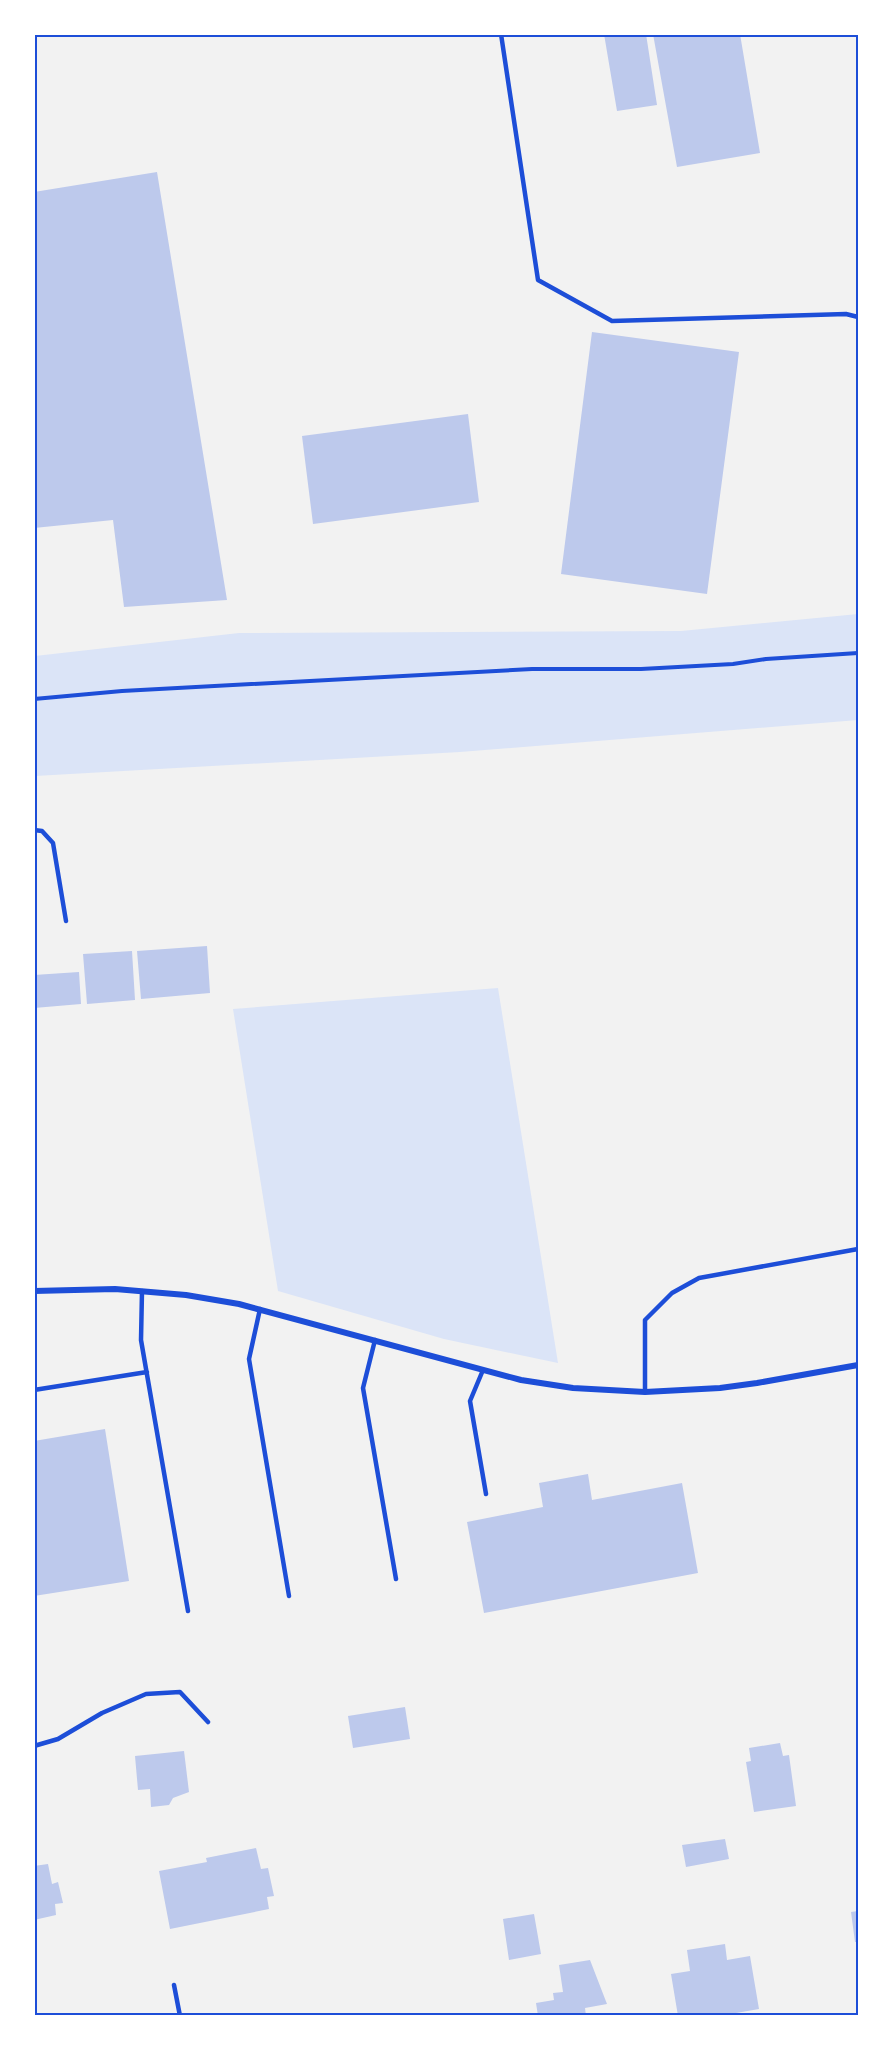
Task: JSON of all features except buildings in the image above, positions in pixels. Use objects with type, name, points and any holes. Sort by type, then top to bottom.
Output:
[{"type":"street","points":[[34,1291],[115,1288],[239,1304],[521,1380],[573,1388],[645,1392],[720,1388],[858,1365]]},
{"type":"lane","points":[[501,34],[538,280],[612,321],[846,314],[858,317]]},
{"type":"lane","points":[[34,830],[42,831],[53,843],[66,921]]},
{"type":"lane","points":[[645,1392],[645,1320],[672,1293],[699,1278],[858,1249]]},
{"type":"lane","points":[[142,1291],[141,1340],[188,1611]]},
{"type":"lane","points":[[260,1309],[249,1359],[289,1596]]},
{"type":"lane","points":[[375,1340],[363,1388],[396,1579]]},
{"type":"lane","points":[[483,1370],[470,1401],[486,1494]]},
{"type":"lane","points":[[34,1390],[147,1372]]},
{"type":"lane","points":[[34,1746],[58,1739],[102,1713],[146,1694],[180,1692],[208,1722]]},
{"type":"lane","points":[[174,1986],[180,2016]]},
{"type":"path","points":[[34,699],[122,691],[532,669],[642,669],[734,664],[766,659],[858,653]]},
{"type":"shaded area","points":[[858,614],[858,720],[460,752],[35,776],[35,656],[239,633],[681,631]]},
{"type":"shaded area","points":[[498,988],[558,1363],[444,1339],[278,1291],[233,1009]]}]
